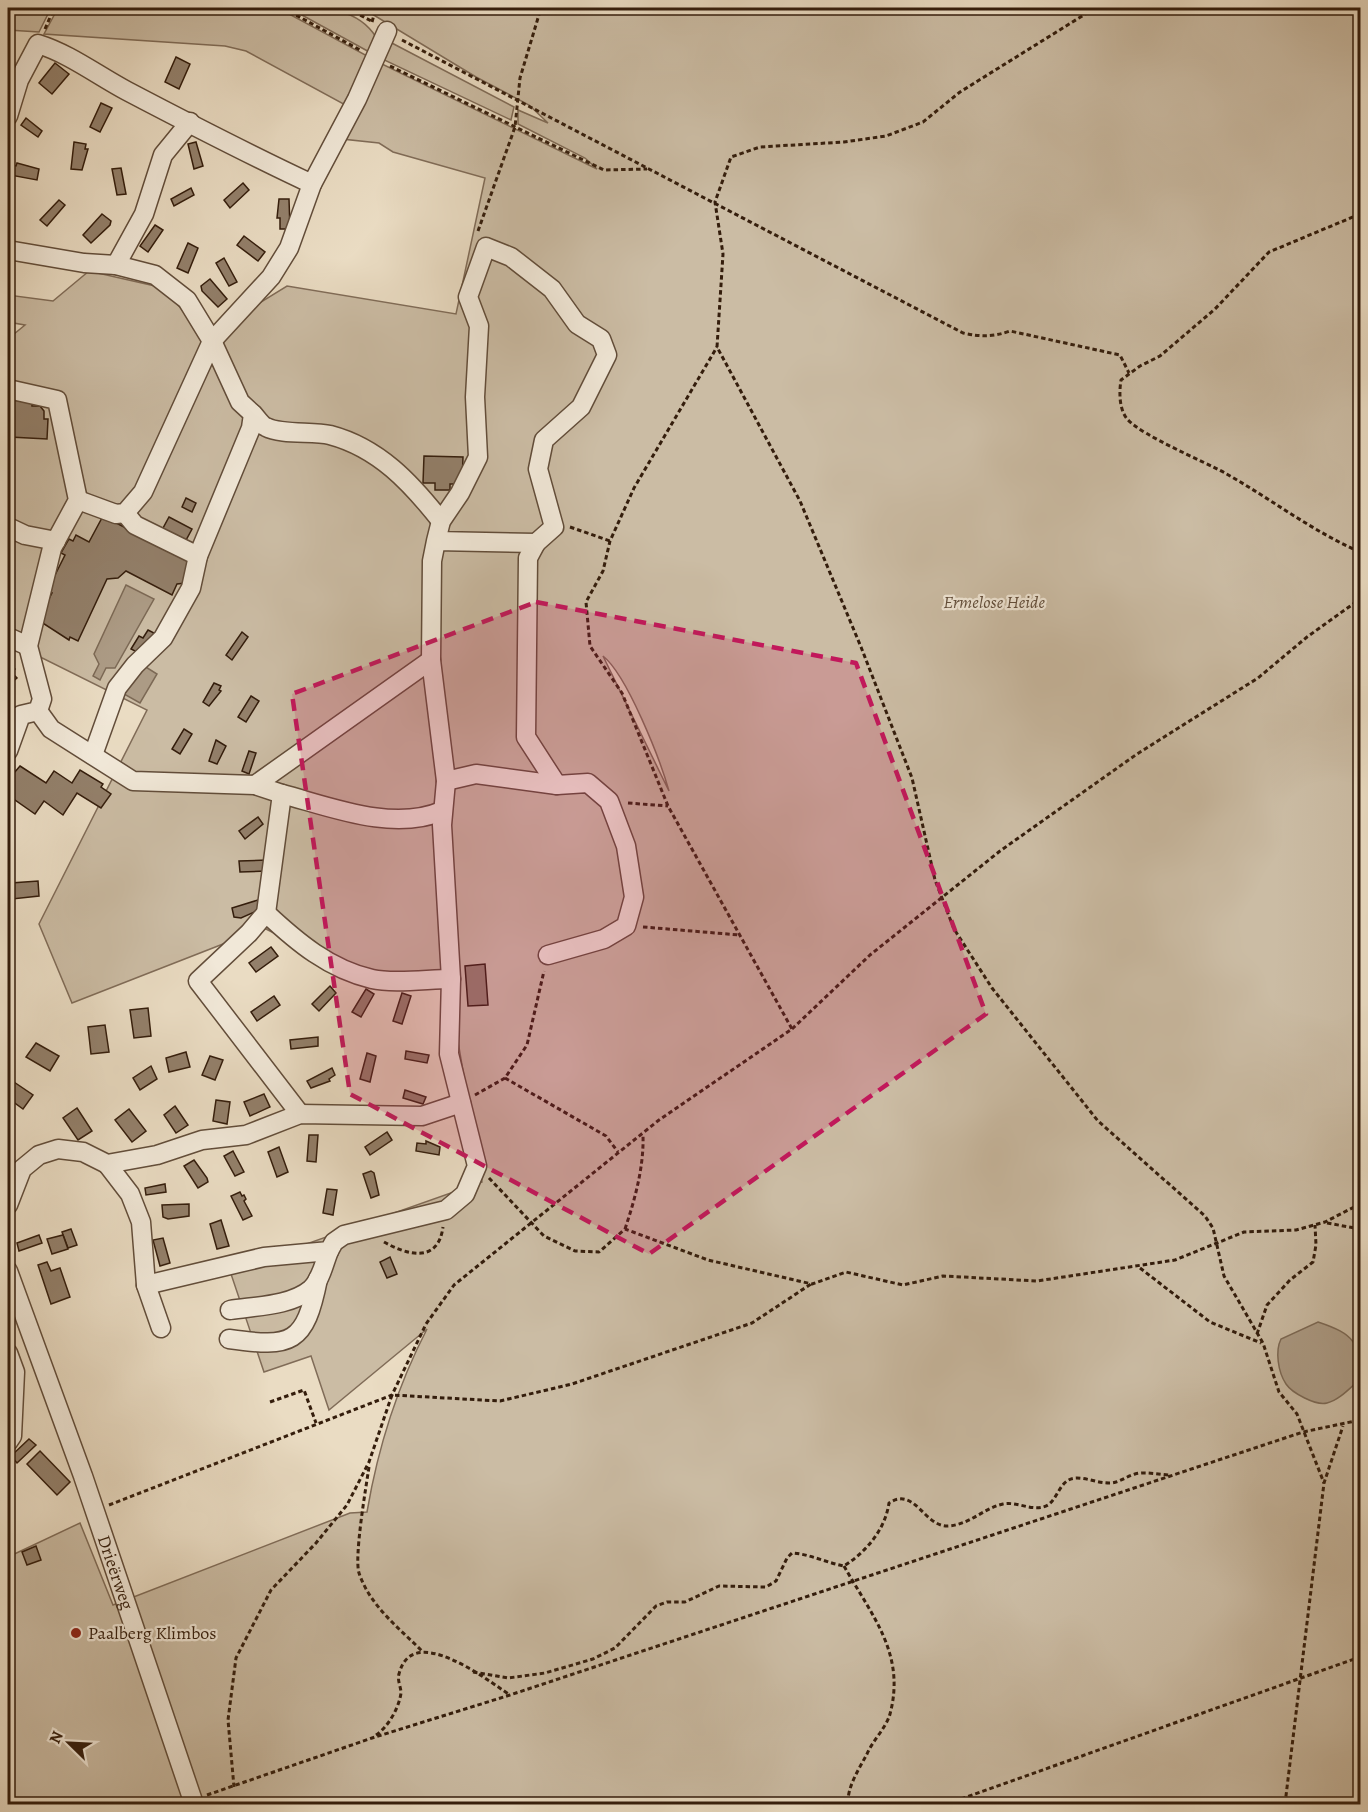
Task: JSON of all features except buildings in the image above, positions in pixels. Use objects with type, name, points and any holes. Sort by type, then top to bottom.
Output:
[{"type":"street","points":[[78,500],[116,514],[125,513],[143,492],[212,341],[271,277],[289,248],[312,184],[357,99],[375,58],[380,26]]},
{"type":"street","points":[[8,116],[19,80],[38,44],[61,51],[89,70],[243,152],[312,184]]},
{"type":"street","points":[[116,265],[144,214],[163,155],[190,122]]},
{"type":"street","points":[[229,1339],[269,1344],[292,1338],[306,1325],[318,1279],[328,1251],[334,1242],[344,1235],[446,1210],[465,1194],[477,1166],[449,1054],[451,979],[442,811],[446,782],[431,660],[432,561],[436,541],[441,521],[460,493],[478,457],[475,397],[479,326],[468,297],[486,247],[511,257],[552,289],[577,324],[601,339],[607,355],[581,407],[544,440],[538,469],[554,527],[536,543],[528,558],[526,737],[557,785]]},
{"type":"street","points":[[8,250],[84,263],[116,265],[156,276],[187,300],[212,341],[240,402],[266,427],[329,435],[366,448],[392,467],[421,496],[441,521]]},
{"type":"street","points":[[8,389],[57,400],[78,500],[56,541],[28,646],[42,699],[38,711]]},
{"type":"street","points":[[93,755],[117,688],[135,665],[163,638],[191,588],[198,556],[251,428],[253,414]]},
{"type":"street","points":[[125,513],[135,525],[198,556]]},
{"type":"street","points":[[8,527],[25,535],[56,541]]},
{"type":"street","points":[[436,541],[536,543]]},
{"type":"street","points":[[8,637],[28,646]]},
{"type":"street","points":[[255,785],[431,660]]},
{"type":"street","points":[[38,711],[51,729],[133,781],[255,785],[345,811],[401,820],[427,818],[442,811]]},
{"type":"street","points":[[8,751],[21,715],[38,711]]},
{"type":"street","points":[[446,782],[476,774],[557,785],[588,783],[609,801],[626,846],[634,897],[626,926],[604,939],[548,955]]},
{"type":"street","points":[[282,794],[266,913],[249,933],[198,981],[300,1114]]},
{"type":"street","points":[[266,913],[304,948],[333,965],[373,980],[451,979]]},
{"type":"street","points":[[107,1164],[157,1155],[202,1140],[246,1135],[300,1114],[422,1116],[462,1103]]},
{"type":"street","points":[[8,1205],[22,1169],[39,1155],[58,1149],[83,1152],[107,1164],[130,1194],[141,1222],[146,1285],[161,1328]]},
{"type":"street","points":[[146,1285],[264,1257],[328,1251]]},
{"type":"street","name":"Drieërweg","points":[[8,1271],[95,1510],[194,1802]]},
{"type":"street","points":[[230,1310],[283,1302],[311,1289],[318,1279]]},
{"type":"street","points":[[8,1442],[12,1436],[15,1372],[8,1351],[33,1340]]},
{"type":"path","points":[[38,44],[54,8]]},
{"type":"path","points":[[283,8],[375,58],[604,170],[649,168]]},
{"type":"path","points":[[347,8],[518,102],[715,202],[963,333],[978,337],[995,336],[1010,331],[1120,355],[1129,373]]},
{"type":"path","points":[[376,8],[380,26]]},
{"type":"path","points":[[486,247],[475,240],[515,127],[520,78],[541,8]]},
{"type":"path","points":[[792,1029],[668,806],[622,693],[590,646],[586,602],[603,571],[610,541],[634,488],[717,347],[723,254],[715,202],[730,157],[760,147],[844,142],[886,136],[923,122],[960,92],[1095,8]]},
{"type":"path","points":[[1360,214],[1269,252],[1215,309],[1160,356],[1121,380],[1120,398],[1128,419],[1228,474],[1324,536],[1360,552]]},
{"type":"path","points":[[717,347],[800,501],[861,647],[912,778],[935,880],[954,929],[992,988],[1098,1121],[1204,1216],[1213,1228],[1224,1276],[1263,1343],[1279,1392],[1297,1414],[1324,1483]]},
{"type":"path","points":[[554,527],[571,527],[610,541]]},
{"type":"path","points":[[234,1787],[228,1720],[236,1658],[271,1590],[316,1543],[347,1505],[369,1462],[406,1362],[441,1300],[480,1262],[642,1134],[792,1029],[870,955],[1000,851],[1137,754],[1258,678],[1307,637],[1360,599]]},
{"type":"path","points":[[609,801],[668,806]]},
{"type":"path","points":[[626,926],[740,936]]},
{"type":"path","points":[[462,1103],[505,1078],[527,1045],[548,955]]},
{"type":"path","points":[[505,1078],[606,1136],[619,1152]]},
{"type":"path","points":[[477,1166],[544,1236],[575,1251],[599,1252],[625,1229],[634,1204],[644,1151],[642,1134]]},
{"type":"path","points":[[95,1510],[392,1395],[500,1401],[572,1384],[752,1323],[812,1284],[846,1272],[903,1285],[943,1276],[1037,1281],[1108,1269],[1140,1267],[1188,1256],[1244,1232],[1296,1230],[1325,1222],[1360,1204]]},
{"type":"path","points":[[361,1231],[402,1252],[420,1254],[432,1249],[441,1239],[446,1210]]},
{"type":"path","points":[[1325,1222],[1360,1229]]},
{"type":"path","points":[[1257,1334],[1267,1305],[1290,1280],[1313,1262],[1316,1245],[1315,1225]]},
{"type":"path","points":[[625,1229],[708,1260],[812,1284]]},
{"type":"path","points":[[1140,1267],[1210,1322],[1263,1343]]},
{"type":"path","points":[[270,1402],[304,1390],[316,1423]]},
{"type":"path","points":[[194,1802],[372,1738],[510,1695],[1303,1432],[1360,1420]]},
{"type":"path","points":[[1285,1804],[1324,1483],[1343,1425]]},
{"type":"path","points":[[369,1462],[358,1572],[380,1610],[422,1652]]},
{"type":"path","points":[[844,1566],[870,1545],[885,1520],[889,1503],[896,1499],[908,1499],[936,1523],[946,1527],[973,1520],[1001,1504],[1017,1504],[1036,1509],[1048,1504],[1063,1484],[1076,1478],[1112,1483],[1135,1474],[1176,1475]]},
{"type":"path","points":[[473,1672],[508,1678],[544,1673],[593,1659],[615,1648],[656,1606],[667,1602],[685,1602],[719,1586],[766,1587],[776,1581],[787,1558],[792,1553],[805,1554],[822,1562],[844,1566],[868,1602],[896,1675],[890,1717],[865,1756],[848,1795],[848,1804]]},
{"type":"path","points":[[372,1738],[384,1730],[391,1718],[401,1693],[398,1676],[402,1667],[407,1660],[422,1652],[442,1654],[510,1695]]},
{"type":"path","points":[[947,1804],[1360,1657]]},
{"type":"highlighted area","points":[[536,602],[856,663],[986,1014],[649,1254],[350,1094],[292,694]]},
{"type":"green space","points":[[8,8],[51,8],[39,32],[8,30]]},
{"type":"green space","points":[[58,8],[278,8],[371,58],[349,107],[246,51],[225,46],[44,34]]},
{"type":"green space","points":[[289,8],[325,9],[348,14],[358,19],[376,37],[373,54]]},
{"type":"green space","name":"Ermelose Heide","points":[[362,8],[1360,8],[1360,1804],[8,1804],[8,1557],[80,1523],[113,1605],[350,1513],[367,1512],[390,1418],[427,1329],[329,1410],[311,1356],[264,1372],[230,1271],[482,1182],[448,983],[369,981],[264,928],[72,1003],[39,924],[147,710],[8,641],[8,334],[14,334],[25,325],[8,322],[8,295],[53,301],[89,271],[155,286],[170,295],[204,337],[287,286],[456,314],[485,178],[393,152],[379,143],[342,139],[378,62],[597,169],[585,158],[518,124],[518,110],[548,123],[529,105],[476,77]],"holes":[[[603,656],[612,666],[642,719],[669,791]]]},
{"type":"green space","points":[[388,41],[514,107],[511,120],[380,58]]},
{"type":"shaded area","points":[[126,585],[154,599],[115,668],[106,668],[100,680],[93,676],[99,664],[94,654]]},
{"type":"shaded area","points":[[141,664],[157,674],[140,703],[124,694]]},
{"type":"shaded area","points":[[1318,1322],[1348,1336],[1357,1349],[1358,1357],[1358,1381],[1344,1394],[1327,1403],[1317,1403],[1289,1388],[1281,1374],[1278,1362],[1281,1339]]},
{"type":"place","name":"Paalberg Klimbos","points":[[76,1633]]}]
